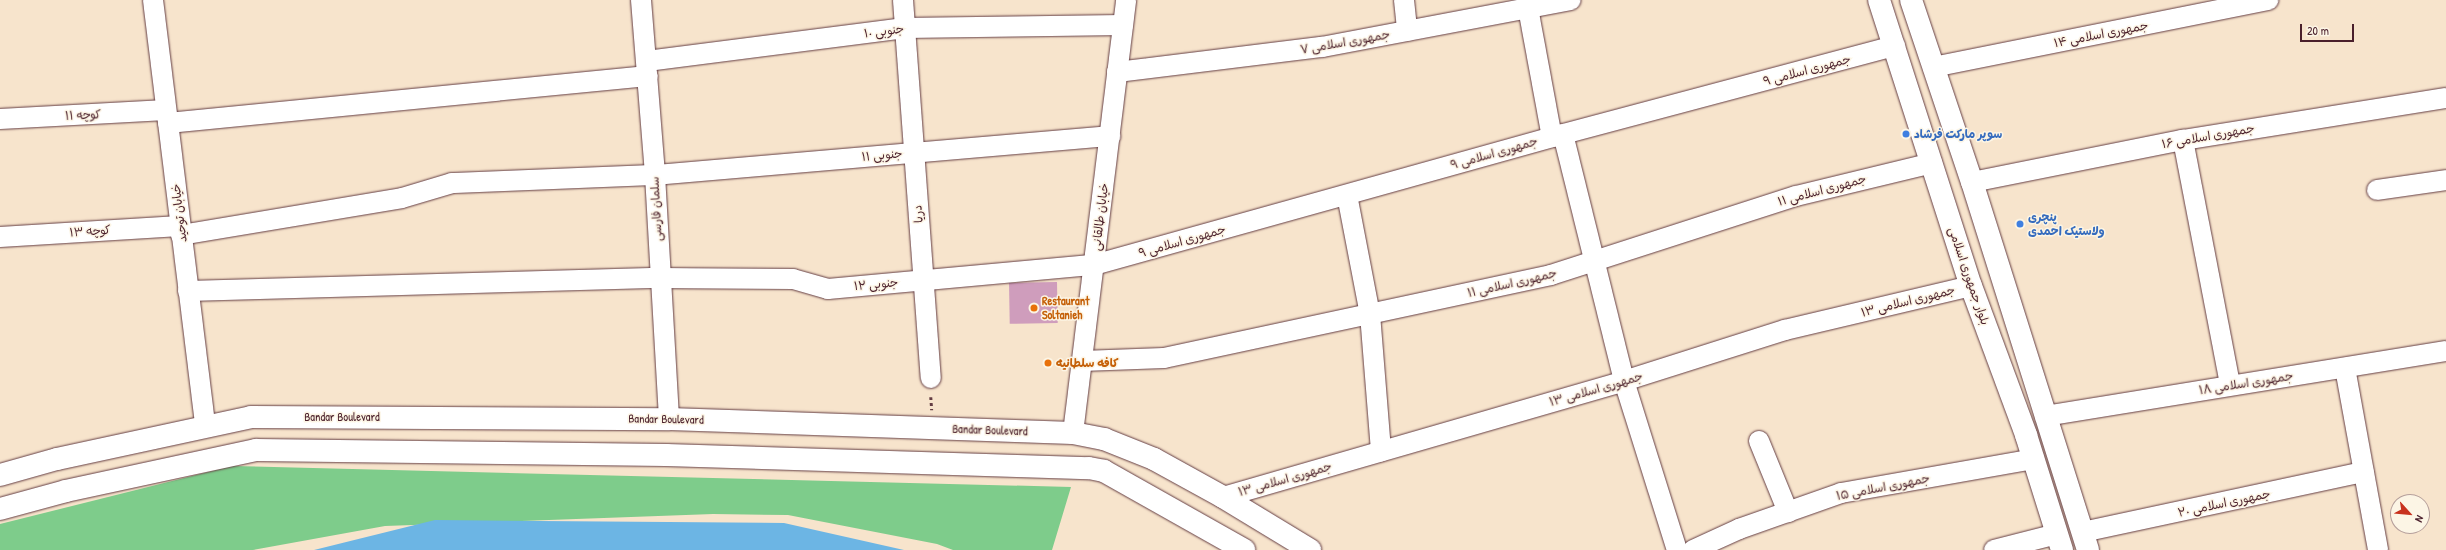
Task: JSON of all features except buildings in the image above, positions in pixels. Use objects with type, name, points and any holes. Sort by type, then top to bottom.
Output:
[{"type":"main road","name":"بلوار جمهوری اسلامی","points":[[1878,0],[1895,46],[1971,286],[2034,459],[2060,542]]},
{"type":"main road","points":[[1911,0],[1972,182],[2045,416],[2086,541]]},
{"type":"main road","name":"Bandar Boulevard","points":[[0,475],[57,459],[251,417],[669,419],[1073,433],[1104,439],[1154,459],[1310,550]]},
{"type":"main road","points":[[528,418],[529,453]]},
{"type":"main road","points":[[0,509],[66,491],[256,450],[666,455],[1089,468],[1104,471],[1244,550]]},
{"type":"street","name":"خیابان توحید","points":[[153,0],[205,426]]},
{"type":"street","name":"سلمان فارسی","points":[[641,0],[655,175],[669,419]]},
{"type":"street","name":"دریا","points":[[903,0],[931,378]]},
{"type":"street","name":"خیابان طالقانی","points":[[1073,433],[1126,0]]},
{"type":"street","points":[[1404,0],[1407,31]]},
{"type":"street","name":"جمهوری اسلامی ۷","points":[[1117,72],[1322,47],[1571,0]]},
{"type":"street","name":"جمهوری اسلامی ۱۴","points":[[1933,67],[2268,0]]},
{"type":"street","points":[[1528,8],[1557,136],[1594,261],[1624,381],[1677,550]]},
{"type":"street","name":"۱۰ جنوبی","points":[[167,117],[647,69],[905,28],[1123,25]]},
{"type":"street","name":"جمهوری اسلامی ۹","points":[[1094,265],[1557,136],[1895,46]]},
{"type":"street","name":"جمهوری اسلامی ۱۶","points":[[1972,182],[2183,140],[2446,98]]},
{"type":"street","name":"کوچه ۱۱","points":[[0,120],[167,117]]},
{"type":"street","name":"۱۱ جنوبی","points":[[181,230],[402,198],[452,183],[655,175],[1110,136]]},
{"type":"street","points":[[2183,140],[2230,385]]},
{"type":"street","name":"جمهوری اسلامی ۱۱","points":[[1082,361],[1164,358],[1551,275],[1796,196],[1932,163]]},
{"type":"street","points":[[2377,190],[2446,180]]},
{"type":"street","points":[[1346,194],[1370,314],[1381,452]]},
{"type":"street","name":"کوچه ۱۳","points":[[0,237],[181,230]]},
{"type":"street","name":"۱۲ جنوبی","points":[[188,291],[660,278],[793,279],[828,289],[1094,265]]},
{"type":"street","name":"جمهوری اسلامی ۱۳","points":[[1223,498],[1624,381],[1785,330],[1971,286]]},
{"type":"street","name":"جمهوری اسلامی ۱۸","points":[[2045,416],[2230,385],[2446,352]]},
{"type":"street","points":[[2345,368],[2378,550]]},
{"type":"street","points":[[1759,442],[1788,512]]},
{"type":"street","name":"جمهوری اسلامی ۱۵","points":[[1694,550],[1739,529],[1841,493],[2034,459]]},
{"type":"street","name":"جمهوری اسلامی ۲۰","points":[[2086,541],[2364,472]]},
{"type":"street","points":[[1994,550],[2060,542]]},
{"type":"path","points":[[931,378],[932,428]]},
{"type":"green space","points":[[232,466],[1071,487],[1052,550],[953,550],[937,544],[788,515],[713,514],[385,526],[253,550],[0,550],[0,524]]},
{"type":"water","points":[[435,520],[784,523],[904,550],[314,550]]},
{"type":"place","name":"سوپر مارکت فرشاد","points":[[1906,134]]},
{"type":"place","name":"پنچری ولاستیک احمدی","points":[[2020,224]]},
{"type":"place","name":"Restaurant Soltanieh","points":[[1034,308]]},
{"type":"place","name":"کافه سلطانیه","points":[[1048,363]]}]
